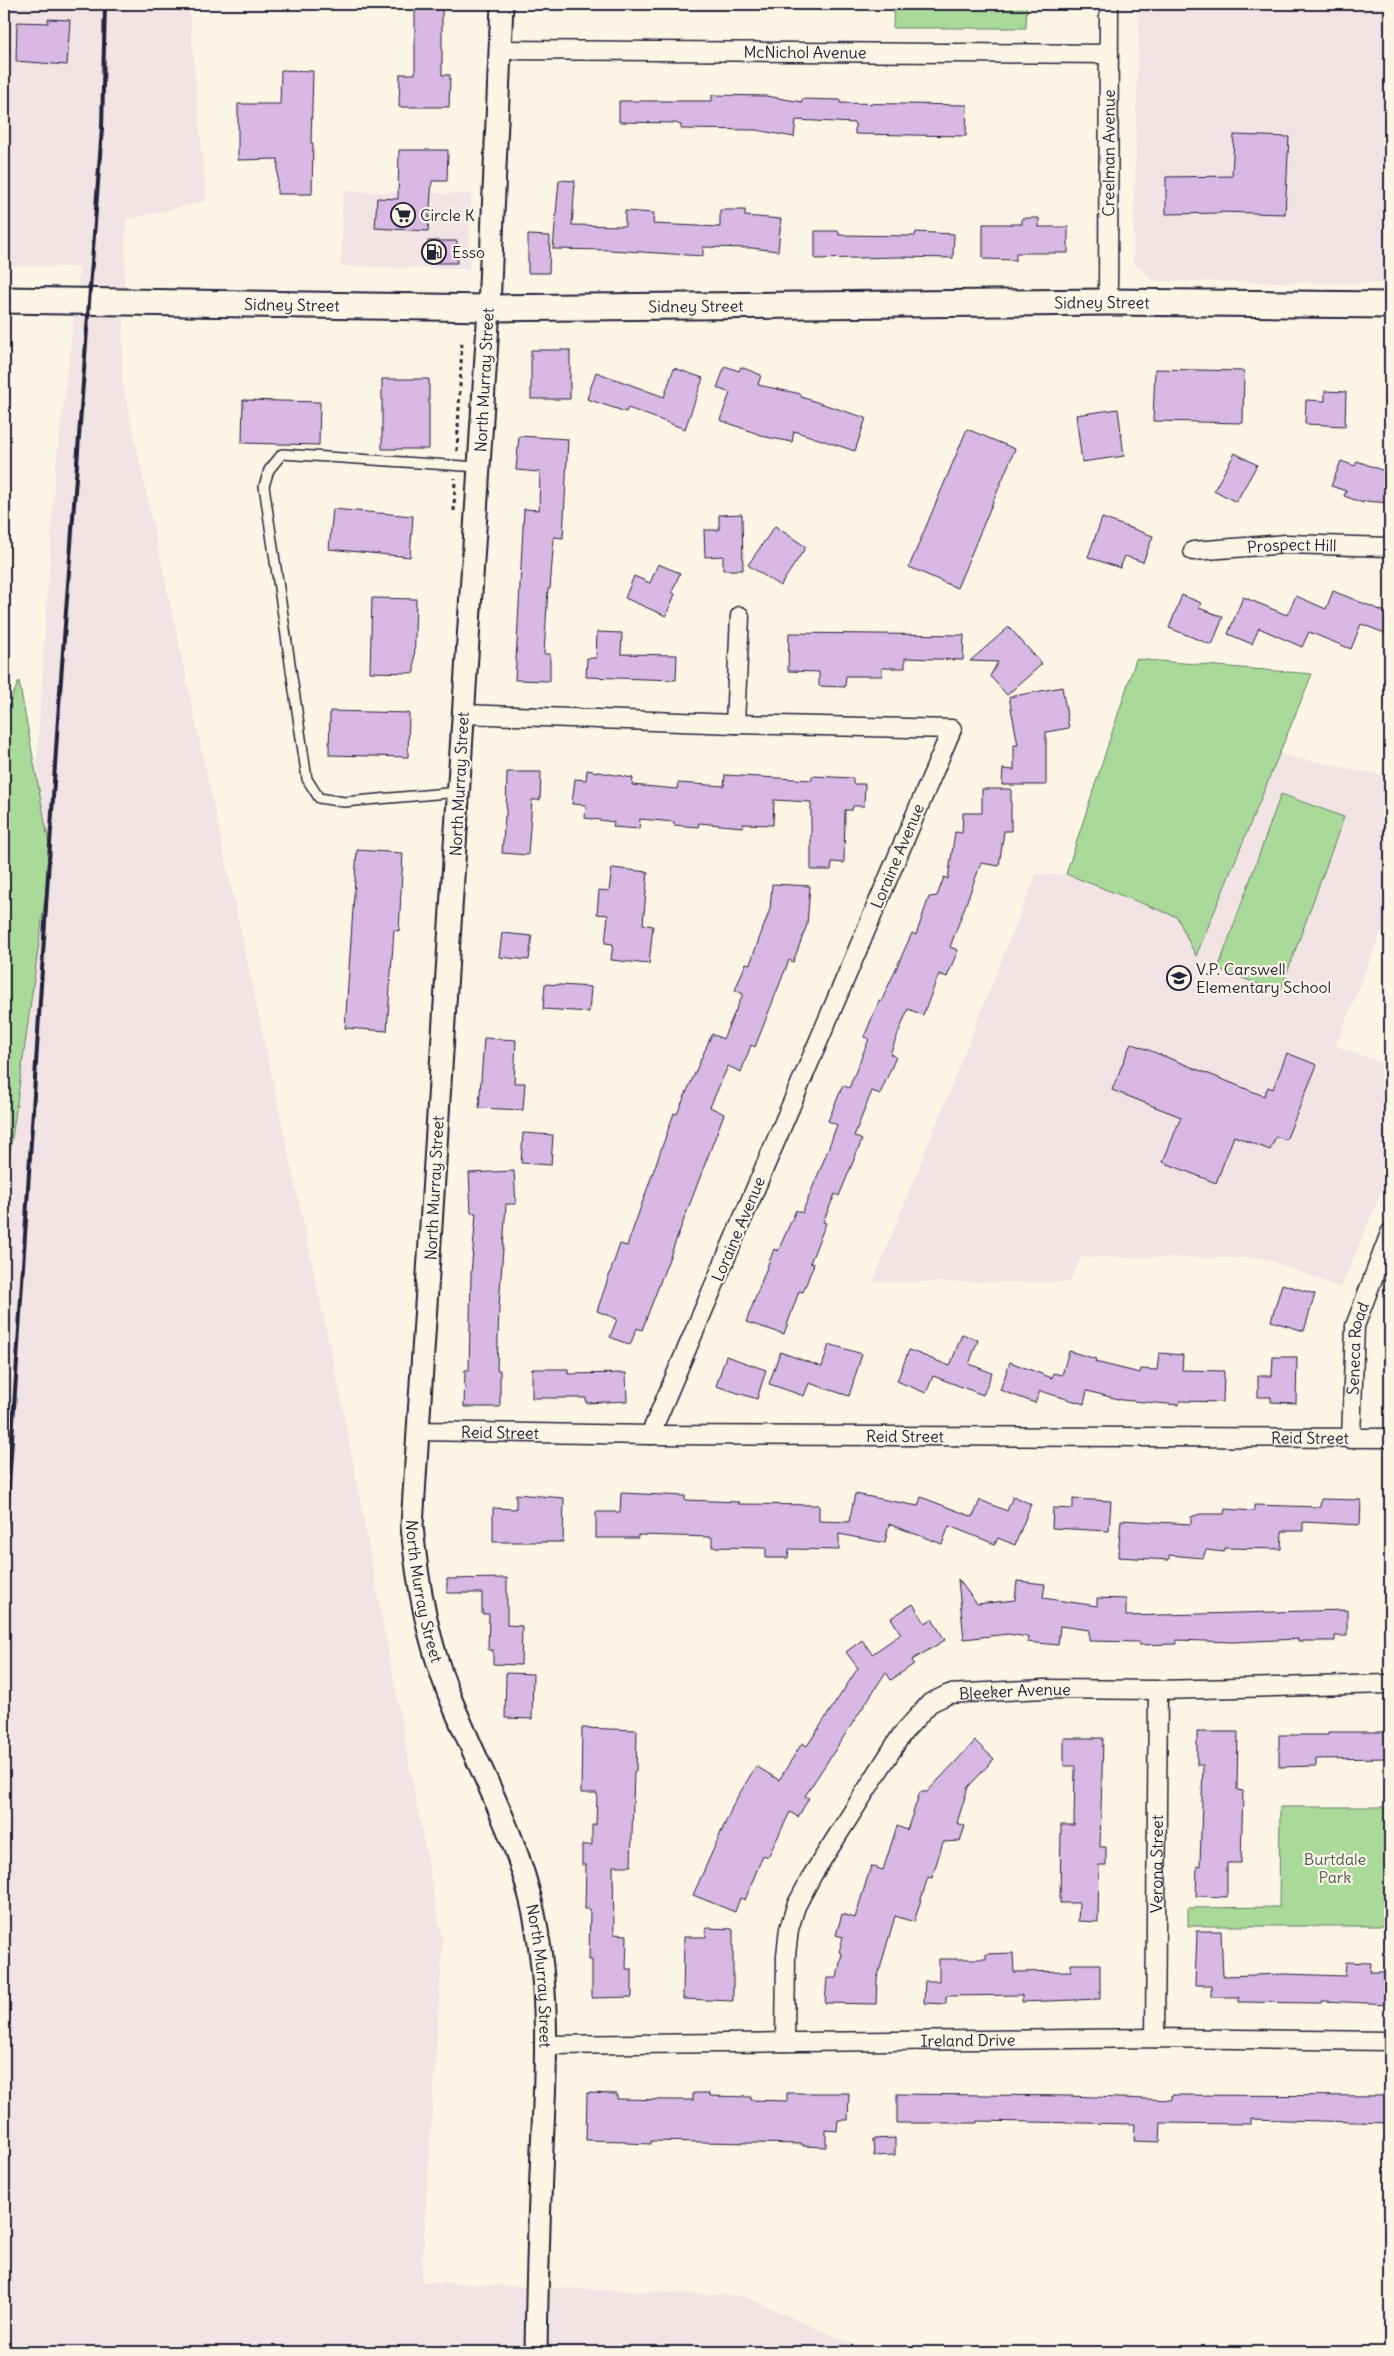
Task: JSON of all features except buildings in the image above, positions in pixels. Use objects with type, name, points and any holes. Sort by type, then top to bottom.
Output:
[{"type":"main road","name":"Sidney Street","points":[[4,300],[489,308],[1108,302],[1390,306]]},
{"type":"street","name":"North Murray Street","points":[[502,4],[502,50],[489,308],[412,1526],[417,1579],[429,1630],[448,1691],[517,1853],[526,1881],[541,1950],[547,2045],[537,2270],[536,2352]]},
{"type":"street","name":"Creelman Avenue","points":[[1108,302],[1109,4]]},
{"type":"street","name":"McNichol Avenue","points":[[502,50],[1109,54]]},
{"type":"street","name":"Prospect Hill","points":[[1193,551],[1286,544],[1390,547]]},
{"type":"street","points":[[735,724],[740,616]]},
{"type":"street","name":"Loraine Avenue","points":[[463,714],[735,724],[952,729],[650,1435]]},
{"type":"street","name":"Seneca Road","points":[[1351,1438],[1354,1326],[1390,1233]]},
{"type":"street","name":"Reid Street","points":[[419,1431],[650,1435],[1390,1438]]},
{"type":"street","name":"Bleeker Avenue","points":[[785,2042],[786,1955],[789,1928],[796,1906],[813,1874],[897,1742],[930,1703],[949,1694],[1089,1688],[1158,1690],[1390,1684]]},
{"type":"street","name":"Verona Street","points":[[1155,2038],[1158,1690]]},
{"type":"street","name":"Ireland Drive","points":[[547,2045],[1155,2038],[1390,2041]]},
{"type":"lane","points":[[459,792],[344,802],[319,798],[306,779],[264,486],[269,470],[282,454],[479,467]]},
{"type":"path","points":[[454,514],[462,342]]},
{"type":"shaded area","points":[[4,4],[189,4],[206,201],[126,220],[122,380],[340,1393],[443,1944],[421,2282],[743,2296],[871,2352],[4,2352],[4,1288],[55,473],[80,267],[4,266]]},
{"type":"shaded area","points":[[1139,4],[1390,4],[1390,283],[1153,281],[1133,261]]},
{"type":"shaded area","points":[[343,191],[471,194],[469,269],[341,266]]},
{"type":"shaded area","name":"V.P. Carswell Elementary School","points":[[1273,753],[1390,777],[1390,910],[1336,1046],[1390,1066],[1390,1171],[1341,1288],[1264,1258],[1081,1257],[1070,1282],[873,1282],[1036,874],[1225,878]]},
{"type":"green space","points":[[894,4],[1027,4],[1026,28],[893,28]]},
{"type":"green space","points":[[1136,659],[1312,674],[1196,956],[1177,917],[1066,874]]},
{"type":"green space","points":[[19,681],[51,855],[4,1197],[4,715]]},
{"type":"green space","points":[[1281,794],[1344,817],[1280,992],[1218,969]]},
{"type":"green space","name":"Burtdale Park","points":[[1280,1807],[1390,1807],[1390,1926],[1188,1926],[1188,1908],[1279,1907]]},
{"type":"railway","points":[[4,1564],[58,719],[102,128],[105,4]]},
{"type":"place","name":"Circle K","points":[[403,215]]},
{"type":"place","name":"Esso","points":[[434,252]]},
{"type":"place","name":"V.P. Carswell Elementary School","points":[[1179,978]]}]
